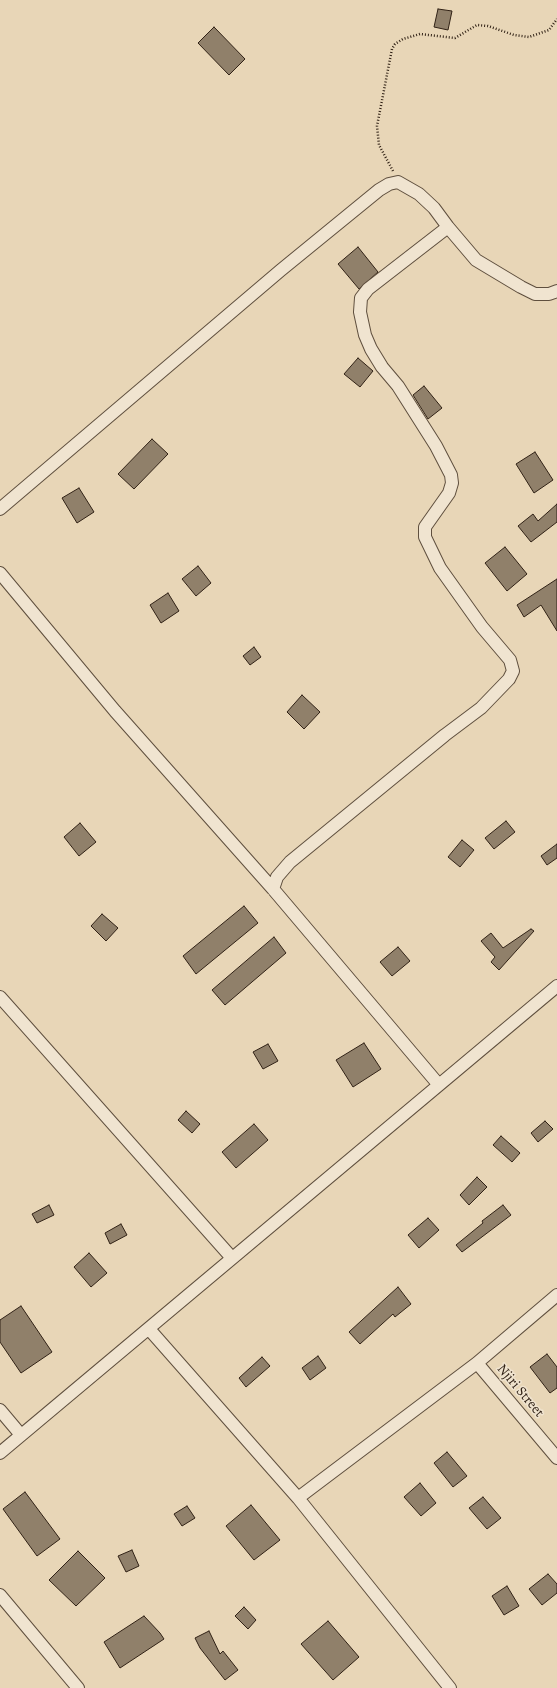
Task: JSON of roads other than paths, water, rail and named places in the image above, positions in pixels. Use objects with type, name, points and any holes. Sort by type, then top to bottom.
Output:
[{"type":"street","points":[[0,509],[361,205],[389,184],[398,182],[419,194],[434,208],[448,228],[476,260],[535,294],[549,294],[557,292]]},
{"type":"street","points":[[273,889],[277,877],[290,862],[445,735],[481,708],[509,679],[513,671],[510,660],[482,627],[440,568],[424,537],[428,521],[449,493],[452,483],[451,475],[436,446],[398,386],[382,367],[371,349],[365,335],[360,312],[361,298],[368,289],[448,228]]},
{"type":"street","points":[[0,573],[115,711],[273,889],[439,1085]]},
{"type":"street","points":[[0,1453],[557,986]]},
{"type":"street","points":[[0,997],[232,1258]]},
{"type":"street","points":[[298,1498],[477,1363],[557,1295]]},
{"type":"street","points":[[149,1329],[298,1498],[450,1688]]},
{"type":"street","name":"Njiri Street","points":[[477,1363],[557,1458]]},
{"type":"street","points":[[0,1410],[21,1435]]},
{"type":"street","points":[[0,1595],[78,1688]]}]
